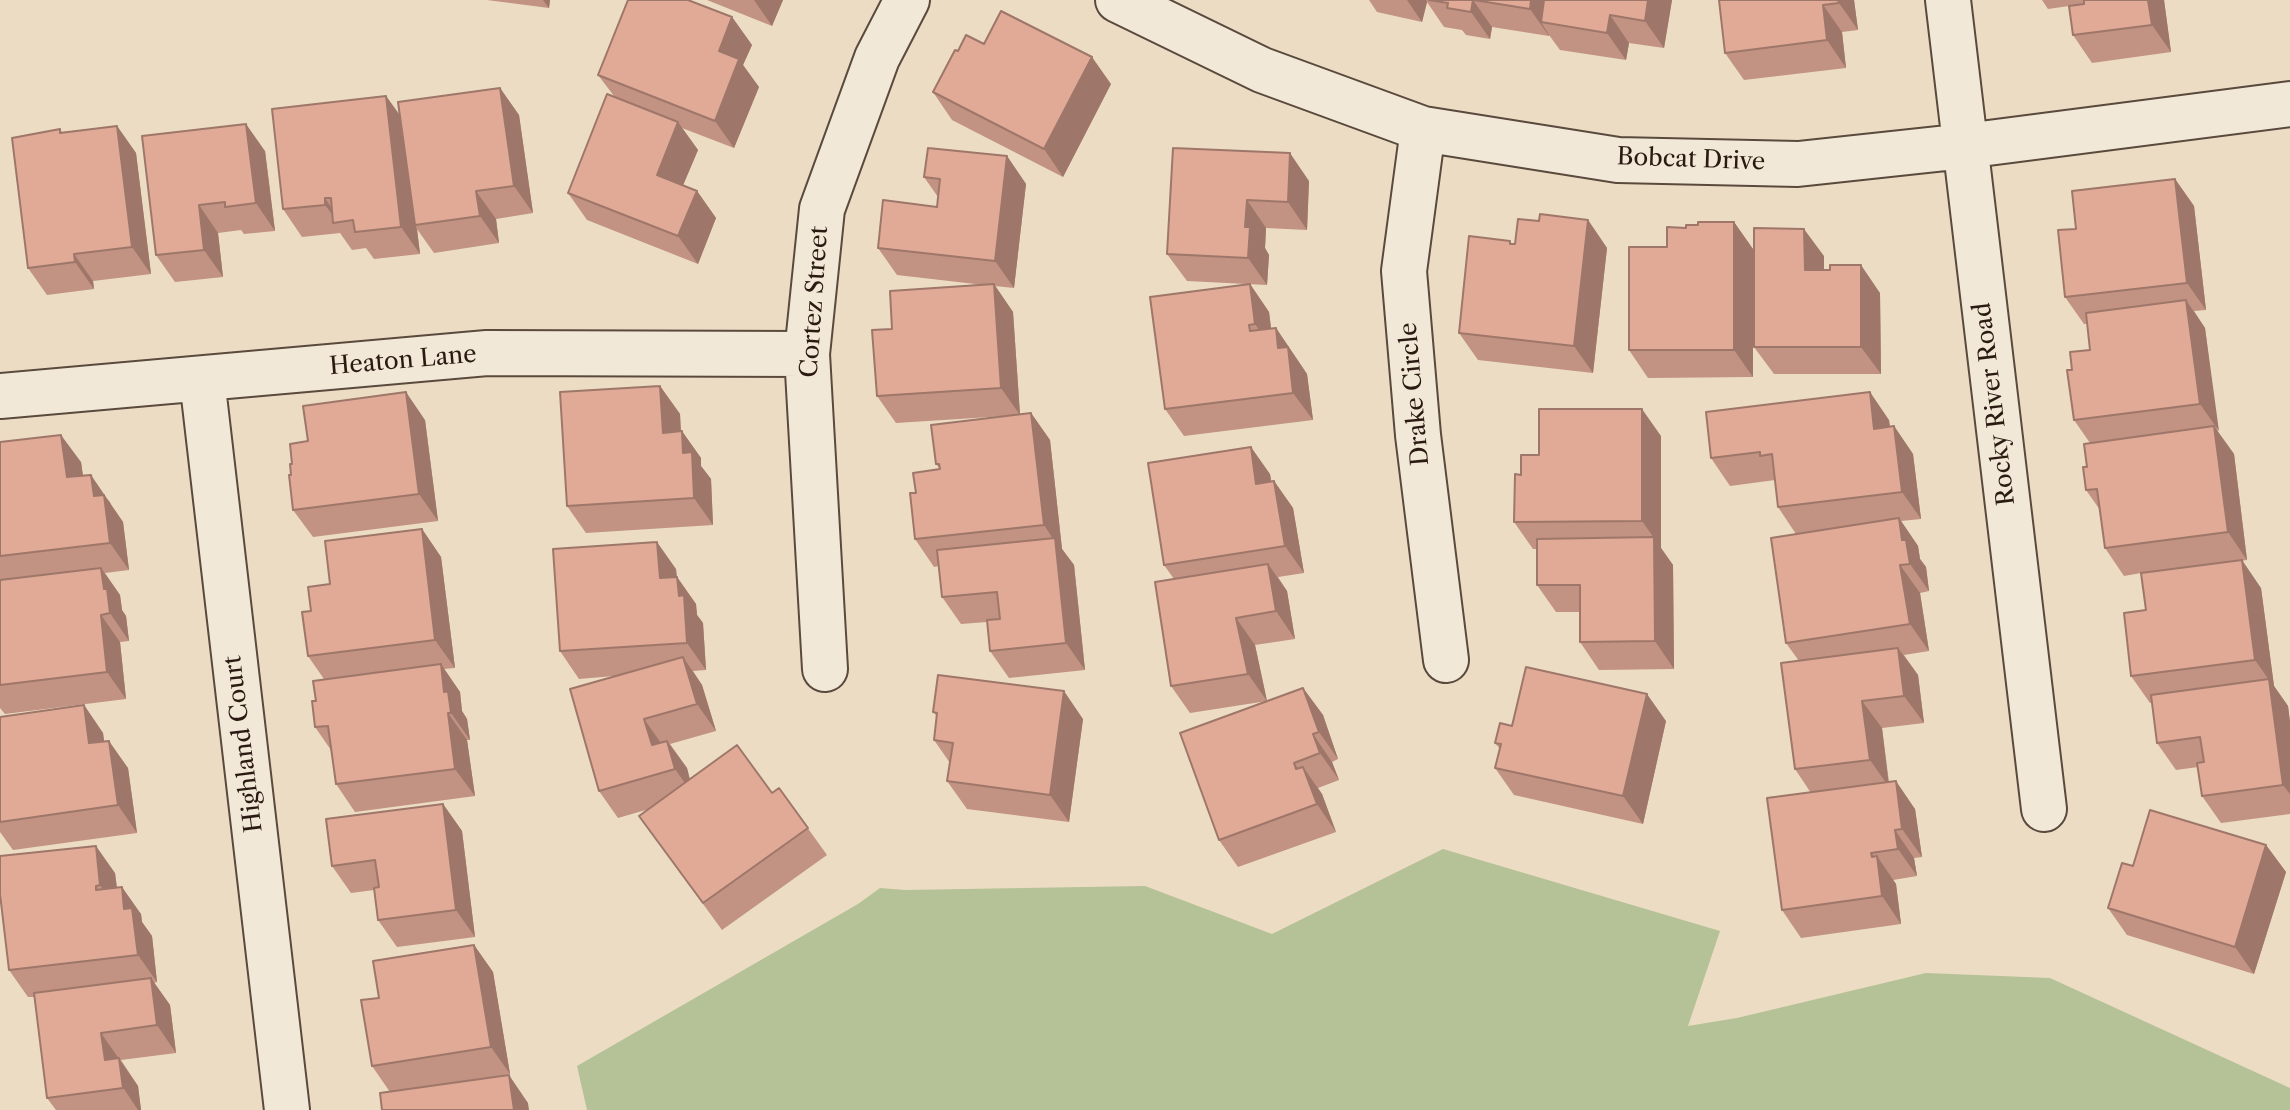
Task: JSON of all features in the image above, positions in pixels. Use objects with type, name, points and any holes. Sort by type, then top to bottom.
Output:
[{"type":"street","name":"Cortez Street","points":[[825,669],[807,354],[822,209],[877,58],[907,0]]},
{"type":"street","name":"Bobcat Drive","points":[[1118,0],[1262,70],[1423,129],[1618,160],[1798,164],[2290,104]]},
{"type":"street","name":"Rocky River Road","points":[[1948,0],[2044,809]]},
{"type":"street","name":"Drake Circle","points":[[1423,129],[1404,271],[1418,435],[1446,660]]},
{"type":"street","name":"Heaton Lane","points":[[0,396],[487,353],[807,354]]},
{"type":"street","name":"Highland Court","points":[[202,379],[287,1110]]},
{"type":"green space","points":[[1443,849],[1720,931],[1688,1026],[1737,1018],[1926,973],[2050,978],[2290,1088],[2290,1110],[587,1110],[577,1066],[858,904],[880,888],[1145,886],[1272,934]]},
{"type":"building","points":[[628,0],[688,0],[732,17],[719,51],[739,59],[715,121],[598,75]]},
{"type":"building","points":[[1429,0],[1473,0],[1471,12],[1447,8],[1448,3]]},
{"type":"building","points":[[1474,0],[1531,0],[1530,9]]},
{"type":"building","points":[[1544,0],[1648,0],[1645,21],[1610,15],[1607,33],[1541,22]]},
{"type":"building","points":[[1719,0],[1838,0],[1839,3],[1823,5],[1827,40],[1725,53]]},
{"type":"building","points":[[2084,0],[2148,0],[2152,25],[2073,35],[2069,6],[2084,4]]},
{"type":"building","points":[[1001,11],[1092,57],[1044,149],[933,92],[966,35],[984,44]]},
{"type":"building","points":[[500,88],[514,186],[476,191],[480,216],[415,225],[398,102]]},
{"type":"building","points":[[607,94],[678,122],[657,175],[697,191],[678,236],[568,193]]},
{"type":"building","points":[[386,96],[401,227],[355,232],[353,220],[333,223],[331,198],[325,198],[325,205],[283,209],[272,109]]},
{"type":"building","points":[[246,124],[256,203],[225,207],[225,202],[199,205],[204,250],[156,255],[142,136]]},
{"type":"building","points":[[117,126],[132,247],[74,254],[75,262],[28,268],[12,138],[60,129],[60,133]]},
{"type":"building","points":[[928,148],[1007,156],[995,261],[878,248],[883,200],[937,207],[940,179],[924,177]]},
{"type":"building","points":[[1173,148],[1290,153],[1288,202],[1247,200],[1245,227],[1250,227],[1248,258],[1167,254]]},
{"type":"building","points":[[2175,179],[2187,283],[2065,297],[2058,230],[2076,229],[2072,191]]},
{"type":"building","points":[[1540,214],[1588,220],[1574,346],[1459,333],[1469,236],[1515,244],[1518,219],[1539,221]]},
{"type":"building","points":[[1698,222],[1734,222],[1734,350],[1629,350],[1629,247],[1667,247],[1667,227],[1686,228],[1686,225],[1698,225]]},
{"type":"building","points":[[1754,228],[1804,229],[1805,270],[1830,270],[1830,265],[1861,265],[1861,347],[1754,347]]},
{"type":"building","points":[[994,284],[1001,388],[877,396],[872,330],[892,329],[890,291]]},
{"type":"building","points":[[1250,284],[1255,324],[1249,325],[1250,331],[1276,328],[1278,348],[1288,347],[1293,393],[1165,409],[1150,297]]},
{"type":"building","points":[[2186,300],[2200,404],[2074,420],[2067,370],[2072,370],[2070,352],[2090,350],[2086,313]]},
{"type":"building","points":[[660,386],[663,433],[682,431],[683,453],[692,452],[694,498],[567,506],[560,392]]},
{"type":"building","points":[[406,392],[419,494],[293,510],[289,475],[292,464],[290,444],[308,441],[303,406]]},
{"type":"building","points":[[1870,392],[1874,429],[1894,426],[1902,492],[1778,507],[1772,454],[1760,456],[1760,452],[1711,458],[1706,412]]},
{"type":"building","points":[[1539,409],[1642,409],[1642,521],[1514,522],[1515,474],[1521,475],[1521,455],[1539,455]]},
{"type":"building","points":[[1031,413],[1044,525],[915,539],[910,493],[916,493],[913,473],[940,469],[936,464],[931,425]]},
{"type":"building","points":[[2214,426],[2228,532],[2105,548],[2097,489],[2086,490],[2084,444]]},
{"type":"building","points":[[61,435],[67,477],[91,475],[94,496],[104,495],[110,543],[0,556],[0,442]]},
{"type":"building","points":[[1251,447],[1256,484],[1274,481],[1285,546],[1164,565],[1148,463]]},
{"type":"building","points":[[1899,518],[1910,564],[1900,565],[1910,624],[1786,643],[1771,538]]},
{"type":"building","points":[[422,529],[435,640],[308,656],[302,612],[311,611],[308,587],[330,584],[325,541]]},
{"type":"building","points":[[1654,537],[1655,641],[1580,642],[1580,585],[1537,585],[1537,539]]},
{"type":"building","points":[[1055,538],[1066,643],[990,651],[987,620],[1000,619],[997,592],[942,597],[937,550]]},
{"type":"building","points":[[657,542],[660,578],[677,577],[679,596],[684,595],[687,643],[560,651],[553,549]]},
{"type":"building","points":[[2242,560],[2255,660],[2131,676],[2124,613],[2146,610],[2141,573]]},
{"type":"building","points":[[1268,564],[1276,611],[1236,618],[1248,674],[1171,686],[1155,582]]},
{"type":"building","points":[[101,568],[110,613],[101,615],[107,672],[0,685],[0,580]]},
{"type":"building","points":[[1898,648],[1904,696],[1862,701],[1870,760],[1795,769],[1781,663]]},
{"type":"building","points":[[683,657],[697,704],[644,719],[652,745],[667,741],[675,769],[599,791],[570,689]]},
{"type":"building","points":[[441,664],[444,692],[448,691],[451,713],[448,713],[455,769],[336,784],[328,726],[315,727],[313,681]]},
{"type":"building","points":[[1526,667],[1647,694],[1623,796],[1495,768],[1501,744],[1495,743],[1500,723],[1512,726]]},
{"type":"building","points":[[938,675],[1064,691],[1050,795],[947,781],[953,743],[934,740],[937,713],[933,712]]},
{"type":"building","points":[[2269,679],[2283,785],[2202,796],[2197,763],[2204,762],[2200,737],[2157,743],[2151,695]]},
{"type":"building","points":[[1303,688],[1319,732],[1313,734],[1320,753],[1294,763],[1296,769],[1303,767],[1317,804],[1219,840],[1180,733]]},
{"type":"building","points":[[84,705],[89,743],[109,741],[118,805],[0,822],[0,717]]},
{"type":"building","points":[[737,745],[772,793],[779,788],[808,828],[703,903],[639,816]]},
{"type":"building","points":[[1896,781],[1902,829],[1895,830],[1898,849],[1871,853],[1872,857],[1877,856],[1882,896],[1782,910],[1767,798]]},
{"type":"building","points":[[443,804],[456,910],[378,920],[374,888],[379,887],[375,860],[332,866],[326,819]]},
{"type":"building","points":[[2150,810],[2266,845],[2235,947],[2108,908],[2122,863],[2133,866]]},
{"type":"building","points":[[96,846],[100,885],[96,886],[96,890],[122,887],[124,909],[132,908],[138,955],[9,970],[0,894],[0,856]]},
{"type":"building","points":[[474,945],[491,1047],[372,1066],[361,1000],[379,998],[373,961]]},
{"type":"building","points":[[151,978],[157,1025],[101,1033],[105,1060],[119,1058],[123,1088],[47,1098],[34,993]]},
{"type":"building","points":[[509,1075],[514,1110],[382,1110],[380,1093]]}]
